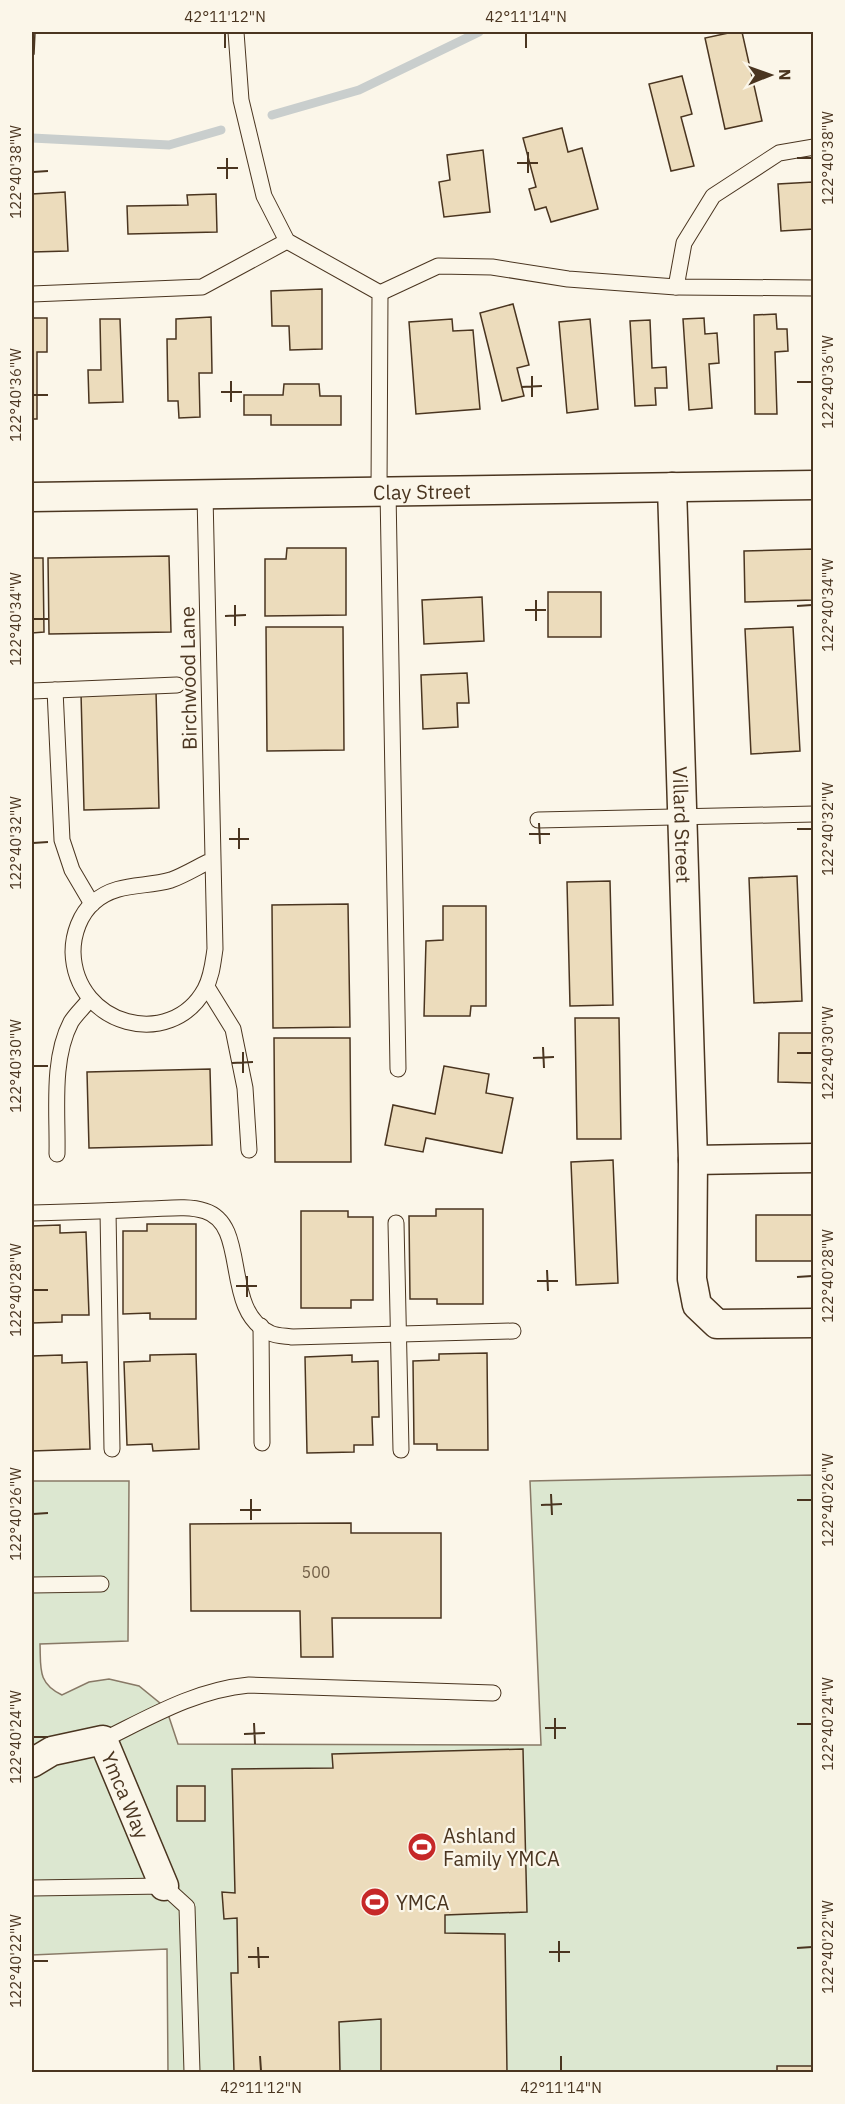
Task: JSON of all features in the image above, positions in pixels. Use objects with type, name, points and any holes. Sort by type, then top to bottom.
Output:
[{"type":"street","name":"Clay Street","points":[[32,496],[813,485]]},
{"type":"street","name":"Villard Street","points":[[672,487],[693,1160],[692,1279],[697,1305],[717,1324],[813,1323]]},
{"type":"street","points":[[693,1160],[813,1158]]},
{"type":"street","name":"Ymca Way","points":[[32,1763],[52,1751],[103,1740],[164,1886]]},
{"type":"lane","points":[[236,32],[243,110],[264,196],[287,241],[380,293]]},
{"type":"lane","points":[[676,287],[684,243],[713,196],[779,153],[813,147]]},
{"type":"lane","points":[[32,294],[202,287],[287,241]]},
{"type":"lane","points":[[380,293],[438,266],[492,267],[568,279],[676,287],[813,288]]},
{"type":"lane","points":[[380,293],[398,1069]]},
{"type":"lane","name":"Birchwood Lane","points":[[89,1000],[113,1017],[156,1023],[172,1019],[188,1010],[207,987],[214,949],[205,495]]},
{"type":"lane","points":[[32,691],[177,685]]},
{"type":"lane","points":[[55,690],[62,840],[72,870],[92,904]]},
{"type":"lane","points":[[538,820],[813,814]]},
{"type":"lane","points":[[57,1154],[59,1079],[63,1044],[72,1021],[89,1000],[79,985],[73,945],[76,930],[92,904],[116,889],[173,879],[213,860]]},
{"type":"lane","points":[[207,987],[233,1029],[245,1088],[249,1150]]},
{"type":"lane","points":[[32,1214],[178,1208],[205,1211],[222,1221],[231,1249],[237,1287],[252,1320],[270,1333],[292,1337],[513,1331]]},
{"type":"lane","points":[[108,1211],[112,1449]]},
{"type":"lane","points":[[396,1223],[401,1450]]},
{"type":"lane","points":[[261,1326],[262,1443]]},
{"type":"lane","points":[[32,1585],[101,1584]]},
{"type":"lane","points":[[103,1740],[198,1694],[222,1688],[249,1685],[493,1693]]},
{"type":"lane","points":[[32,1888],[164,1886],[188,1908],[192,2073]]},
{"type":"green space","name":"Ashland Family YMCA","points":[[813,1475],[813,2072],[168,2072],[167,1949],[32,1955],[32,1481],[129,1481],[128,1641],[40,1644],[44,1680],[62,1695],[89,1682],[109,1679],[139,1686],[166,1708],[178,1744],[541,1745],[530,1481]]},
{"type":"building","points":[[32,32],[35,32],[34,54],[32,54]]},
{"type":"building","points":[[742,32],[762,121],[725,129],[705,38]]},
{"type":"building","points":[[682,76],[692,114],[681,117],[694,166],[671,171],[649,84]]},
{"type":"building","points":[[562,128],[568,152],[582,148],[598,209],[551,222],[546,207],[535,210],[529,189],[536,187],[523,138]]},
{"type":"building","points":[[483,150],[490,212],[444,217],[439,182],[450,180],[447,155]]},
{"type":"building","points":[[813,182],[814,229],[781,231],[778,184]]},
{"type":"building","points":[[65,192],[68,251],[32,252],[32,194]]},
{"type":"building","points":[[216,194],[217,232],[128,234],[127,206],[188,205],[187,195]]},
{"type":"building","points":[[322,289],[322,349],[290,350],[289,326],[272,326],[271,291]]},
{"type":"building","points":[[513,304],[529,365],[517,368],[524,396],[502,401],[480,313]]},
{"type":"building","points":[[776,314],[777,329],[787,329],[788,351],[775,352],[777,414],[755,414],[754,315]]},
{"type":"building","points":[[211,317],[212,373],[199,373],[200,417],[179,418],[178,401],[168,401],[167,339],[176,339],[176,319]]},
{"type":"building","points":[[32,318],[47,318],[47,352],[37,352],[37,419],[32,419]]},
{"type":"building","points":[[704,318],[705,334],[717,333],[719,363],[709,364],[712,408],[689,410],[683,319]]},
{"type":"building","points":[[100,319],[120,319],[123,402],[89,403],[88,370],[101,370]]},
{"type":"building","points":[[452,319],[453,331],[473,330],[480,409],[416,414],[409,322]]},
{"type":"building","points":[[590,319],[598,409],[567,413],[559,322]]},
{"type":"building","points":[[650,320],[652,368],[666,367],[667,388],[655,388],[656,405],[635,406],[630,321]]},
{"type":"building","points":[[284,384],[319,384],[320,396],[341,396],[341,425],[271,425],[271,415],[244,415],[244,395],[283,395]]},
{"type":"building","points":[[287,548],[346,548],[346,615],[265,616],[265,559],[286,559]]},
{"type":"building","points":[[814,549],[814,600],[745,602],[744,551]]},
{"type":"building","points":[[169,556],[171,632],[49,634],[48,558]]},
{"type":"building","points":[[32,558],[43,558],[44,632],[32,633]]},
{"type":"building","points":[[548,592],[601,592],[601,637],[548,637]]},
{"type":"building","points":[[482,597],[484,641],[424,644],[422,600]]},
{"type":"building","points":[[266,627],[343,627],[344,750],[267,751]]},
{"type":"building","points":[[793,627],[800,751],[751,754],[745,629]]},
{"type":"building","points":[[467,673],[469,703],[457,703],[458,727],[423,729],[421,675]]},
{"type":"building","points":[[156,691],[159,808],[84,810],[81,693]]},
{"type":"building","points":[[797,876],[802,1001],[754,1003],[749,878]]},
{"type":"building","points":[[610,881],[613,1005],[570,1006],[567,882]]},
{"type":"building","points":[[348,904],[350,1027],[273,1028],[272,905]]},
{"type":"building","points":[[443,906],[486,906],[486,1006],[471,1006],[470,1016],[424,1016],[426,941],[443,940]]},
{"type":"building","points":[[575,1018],[619,1018],[621,1139],[577,1139]]},
{"type":"building","points":[[779,1033],[814,1033],[814,1083],[778,1082]]},
{"type":"building","points":[[274,1038],[350,1038],[351,1162],[275,1162]]},
{"type":"building","points":[[444,1066],[489,1074],[486,1093],[513,1098],[502,1153],[426,1138],[423,1152],[385,1145],[393,1105],[435,1114]]},
{"type":"building","points":[[210,1069],[212,1145],[89,1148],[87,1072]]},
{"type":"building","points":[[613,1160],[618,1283],[576,1285],[571,1162]]},
{"type":"building","points":[[436,1209],[483,1209],[483,1304],[437,1304],[437,1299],[410,1299],[409,1216],[436,1216]]},
{"type":"building","points":[[301,1211],[348,1211],[348,1217],[373,1217],[373,1300],[351,1300],[351,1308],[301,1308]]},
{"type":"building","points":[[756,1215],[814,1215],[814,1261],[756,1261]]},
{"type":"building","points":[[147,1224],[196,1224],[196,1319],[150,1319],[150,1313],[123,1314],[123,1231],[147,1231]]},
{"type":"building","points":[[60,1225],[60,1233],[86,1232],[89,1315],[62,1315],[62,1322],[32,1323],[32,1226]]},
{"type":"building","points":[[487,1353],[488,1450],[437,1450],[437,1444],[414,1444],[413,1361],[439,1360],[439,1354]]},
{"type":"building","points":[[196,1354],[199,1449],[153,1451],[152,1444],[127,1445],[124,1362],[150,1361],[150,1355]]},
{"type":"building","points":[[62,1355],[62,1363],[87,1362],[90,1449],[32,1451],[32,1356]]},
{"type":"building","points":[[352,1355],[352,1362],[378,1361],[379,1417],[372,1417],[373,1445],[354,1445],[354,1452],[307,1453],[305,1357]]},
{"type":"building","points":[[351,1523],[351,1533],[441,1533],[441,1618],[332,1618],[333,1657],[301,1657],[300,1611],[191,1611],[190,1524]]},
{"type":"building","name":"YMCA","points":[[523,1749],[527,1912],[445,1915],[445,1933],[505,1934],[507,2072],[381,2072],[381,2019],[339,2022],[340,2072],[234,2072],[231,1973],[238,1973],[237,1918],[224,1919],[222,1892],[235,1893],[232,1769],[333,1768],[332,1754]]},
{"type":"building","points":[[177,1786],[205,1786],[205,1821],[177,1821]]},
{"type":"building","points":[[777,2066],[814,2066],[814,2072],[777,2072]]},
{"type":"waterway","points":[[272,115],[359,90],[479,32]]},
{"type":"waterway","points":[[32,138],[169,145],[221,130]]},
{"type":"place","name":"Ashland Family YMCA","points":[[422,1847]]},
{"type":"place","name":"YMCA","points":[[375,1902]]}]
